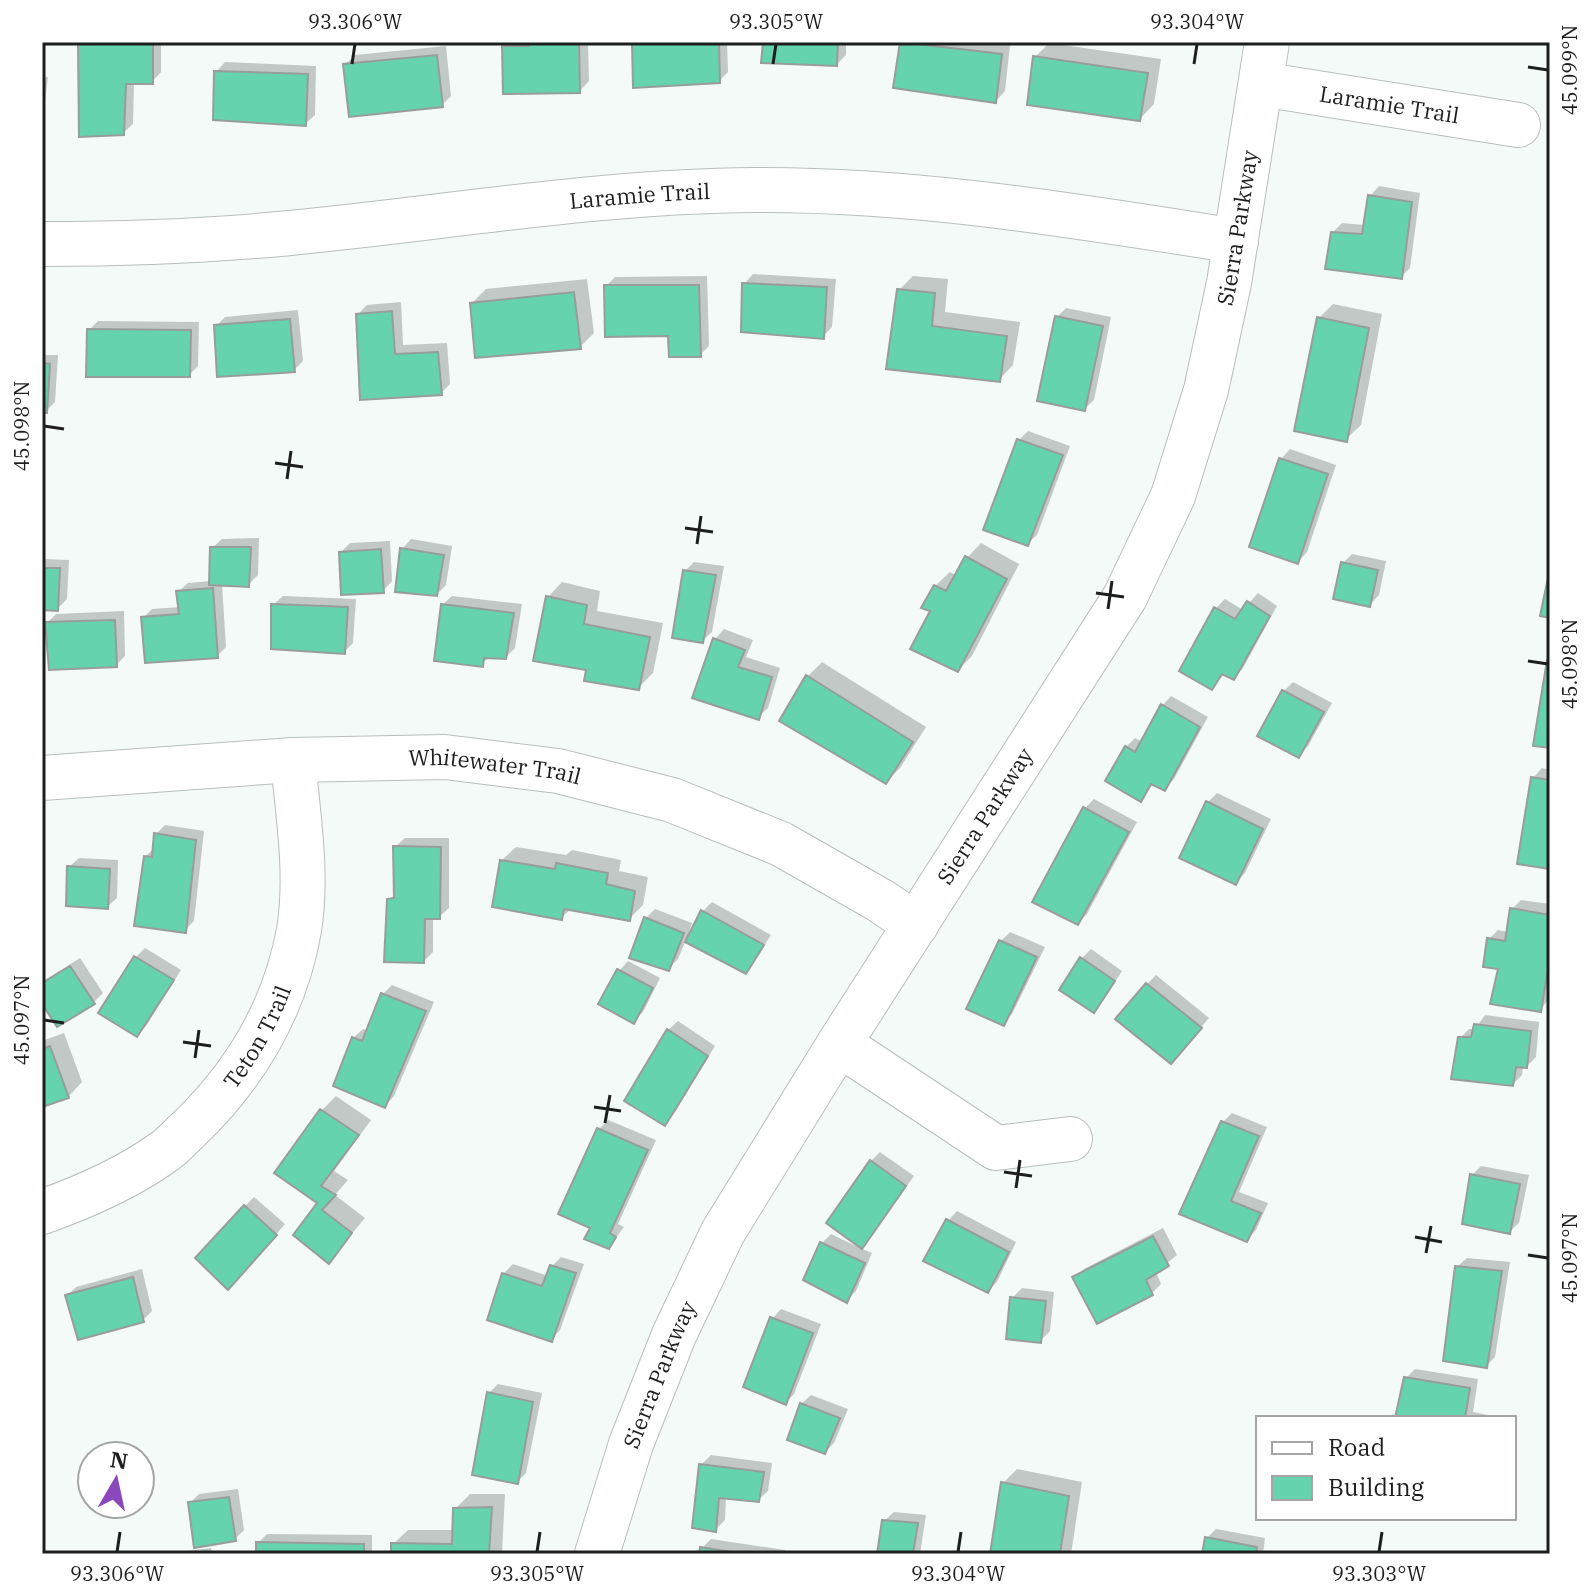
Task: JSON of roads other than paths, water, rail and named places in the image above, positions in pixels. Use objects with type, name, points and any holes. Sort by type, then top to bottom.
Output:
[{"type":"street","name":"Laramie Trail","points":[[1264,63],[1518,125]]},
{"type":"street","name":"Sierra Parkway","points":[[597,1554],[631,1444],[674,1335],[723,1232],[839,1044],[1125,597],[1173,496],[1206,390],[1236,241],[1264,63]]},
{"type":"street","name":"Laramie Trail","points":[[42,244],[96,244],[287,233],[617,195],[756,190],[893,196],[1032,209],[1236,241]]},
{"type":"street","name":"Whitewater Trail","points":[[42,778],[293,760],[445,757],[558,771],[658,796],[781,844],[881,901],[916,925]]},
{"type":"street","name":"Teton Trail","points":[[42,1212],[107,1186],[164,1153],[213,1106],[254,1053],[282,994],[299,929],[303,864],[293,760]]},
{"type":"street","points":[[839,1044],[996,1148],[1070,1139]]}]
